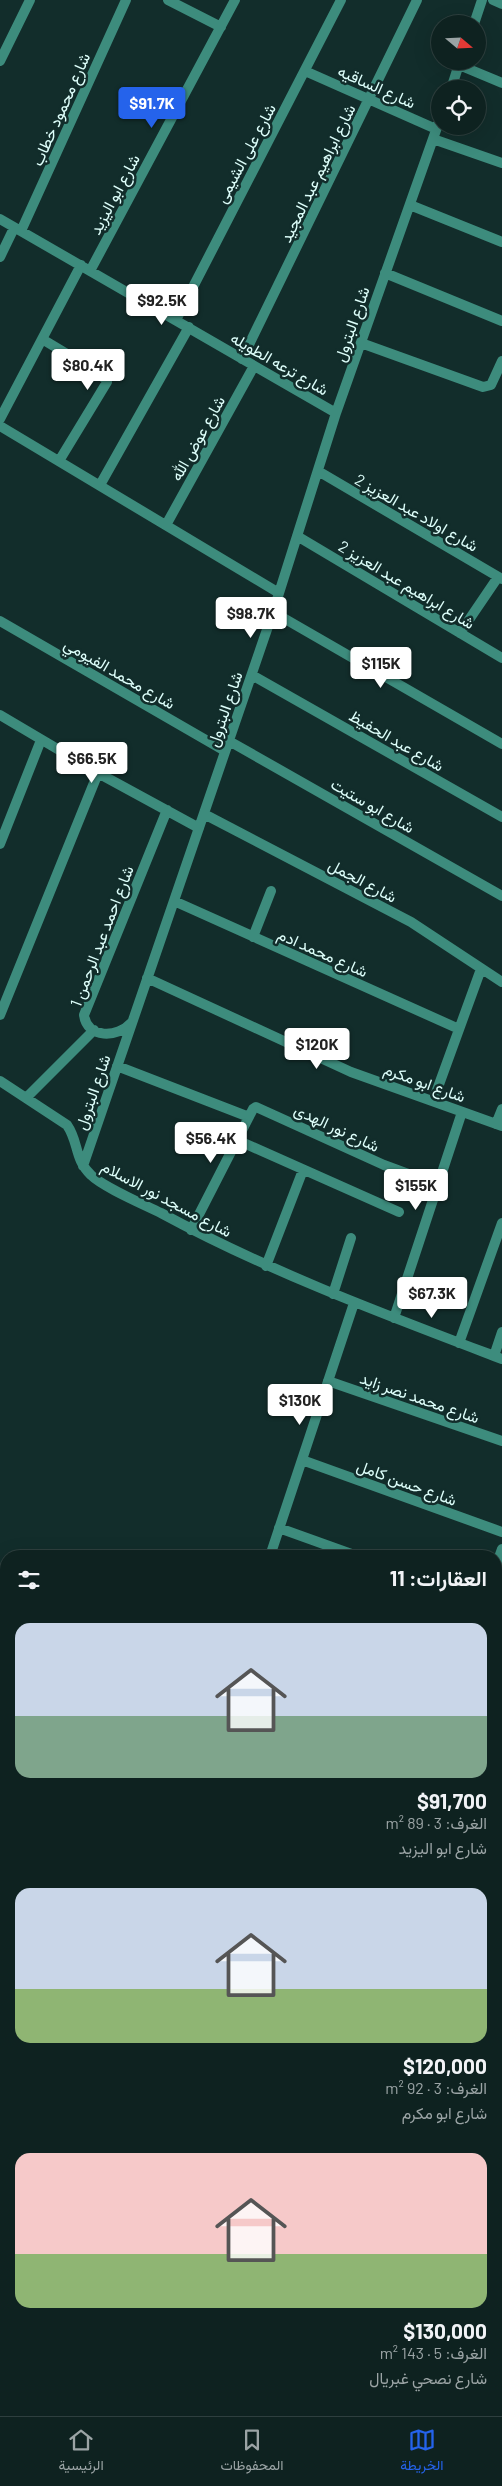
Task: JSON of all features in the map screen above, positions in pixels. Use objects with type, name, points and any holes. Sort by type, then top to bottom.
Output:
[{"type":"street","points":[[0,61],[30,0]]},
{"type":"street","name":"شارع محمود خطاب","points":[[0,257],[18,230],[126,0]]},
{"type":"street","points":[[168,0],[221,27]]},
{"type":"street","name":"شارع ابو اليزيد","points":[[90,271],[235,0]]},
{"type":"street","name":"شارع على الشيمى","points":[[176,320],[340,0]]},
{"type":"street","name":"شارع ابراهيم عبد المجيد","points":[[242,359],[418,0]]},
{"type":"street","points":[[477,15],[482,0]]},
{"type":"street","points":[[493,0],[502,4]]},
{"type":"street","points":[[475,70],[502,83]]},
{"type":"street","name":"شارع الساقيه","points":[[305,71],[431,127]]},
{"type":"street","name":"شارع البترول","points":[[83,1166],[252,675],[336,413],[434,135]]},
{"type":"street","name":"شارع الساقيه","points":[[448,135],[502,163]]},
{"type":"street","points":[[410,204],[502,242]]},
{"type":"street","name":"شارع ترعه الطويله","points":[[0,219],[336,413]]},
{"type":"street","points":[[0,419],[81,265]]},
{"type":"street","points":[[385,273],[502,320]]},
{"type":"street","points":[[100,486],[189,327]]},
{"type":"street","points":[[42,339],[107,380],[107,385],[59,461]]},
{"type":"street","points":[[361,343],[479,386],[491,385],[502,360]]},
{"type":"street","name":"شارع عوض الله","points":[[166,525],[254,366]]},
{"type":"street","points":[[0,426],[279,593]]},
{"type":"street","name":"شارع اولاد عبد العزيز 2","points":[[318,471],[500,578]]},
{"type":"street","name":"شارع ابراهيم عبد العزيز 2","points":[[297,536],[502,658]]},
{"type":"street","points":[[460,633],[500,578]]},
{"type":"street","points":[[273,612],[502,744]]},
{"type":"street","name":"شارع محمد الفيومي","points":[[0,621],[226,752]]},
{"type":"street","name":"شارع عبد الحفيظ","points":[[252,675],[502,817]]},
{"type":"street","points":[[0,715],[98,773],[199,828]]},
{"type":"street","points":[[0,844],[41,740]]},
{"type":"street","name":"شارع ابو ستيت","points":[[229,740],[502,896]]},
{"type":"street","points":[[0,1015],[98,773]]},
{"type":"street","name":"شارع احمد عبد الرحمن 1","points":[[132,1022],[126,1029],[110,1034],[94,1030],[85,1021],[84,1015],[167,810]]},
{"type":"street","name":"شارع الجمل","points":[[204,814],[411,922],[502,982]]},
{"type":"street","points":[[253,937],[271,891]]},
{"type":"street","name":"شارع محمد ادم","points":[[174,901],[459,1029]]},
{"type":"street","points":[[433,1101],[481,969]]},
{"type":"street","name":"شارع ابو مكرم","points":[[148,978],[351,1072],[499,1125]]},
{"type":"street","points":[[26,1098],[94,1030]]},
{"type":"street","name":"شارع نور الهدى","points":[[117,1066],[251,1113],[259,1107],[384,1165],[438,1185]]},
{"type":"street","name":"شارع مسجد نور الاسلام","points":[[0,1081],[67,1125],[72,1131],[77,1157],[92,1176],[191,1230],[266,1266],[354,1303],[498,1357]]},
{"type":"street","points":[[499,1125],[502,1109]]},
{"type":"street","points":[[394,1318],[462,1112]]},
{"type":"street","points":[[191,1230],[251,1113]]},
{"type":"street","points":[[237,1140],[399,1212]]},
{"type":"street","points":[[266,1266],[304,1170]]},
{"type":"street","points":[[459,1343],[502,1223]]},
{"type":"street","points":[[333,1294],[351,1238]]},
{"type":"street","points":[[272,1550],[354,1303]]},
{"type":"street","points":[[498,1357],[502,1332]]},
{"type":"street","name":"شارع محمد نصر زايد","points":[[328,1381],[502,1442]]},
{"type":"street","name":"شارع حسن كامل","points":[[302,1460],[502,1532]]},
{"type":"street","points":[[279,1528],[340,1550]]}]
